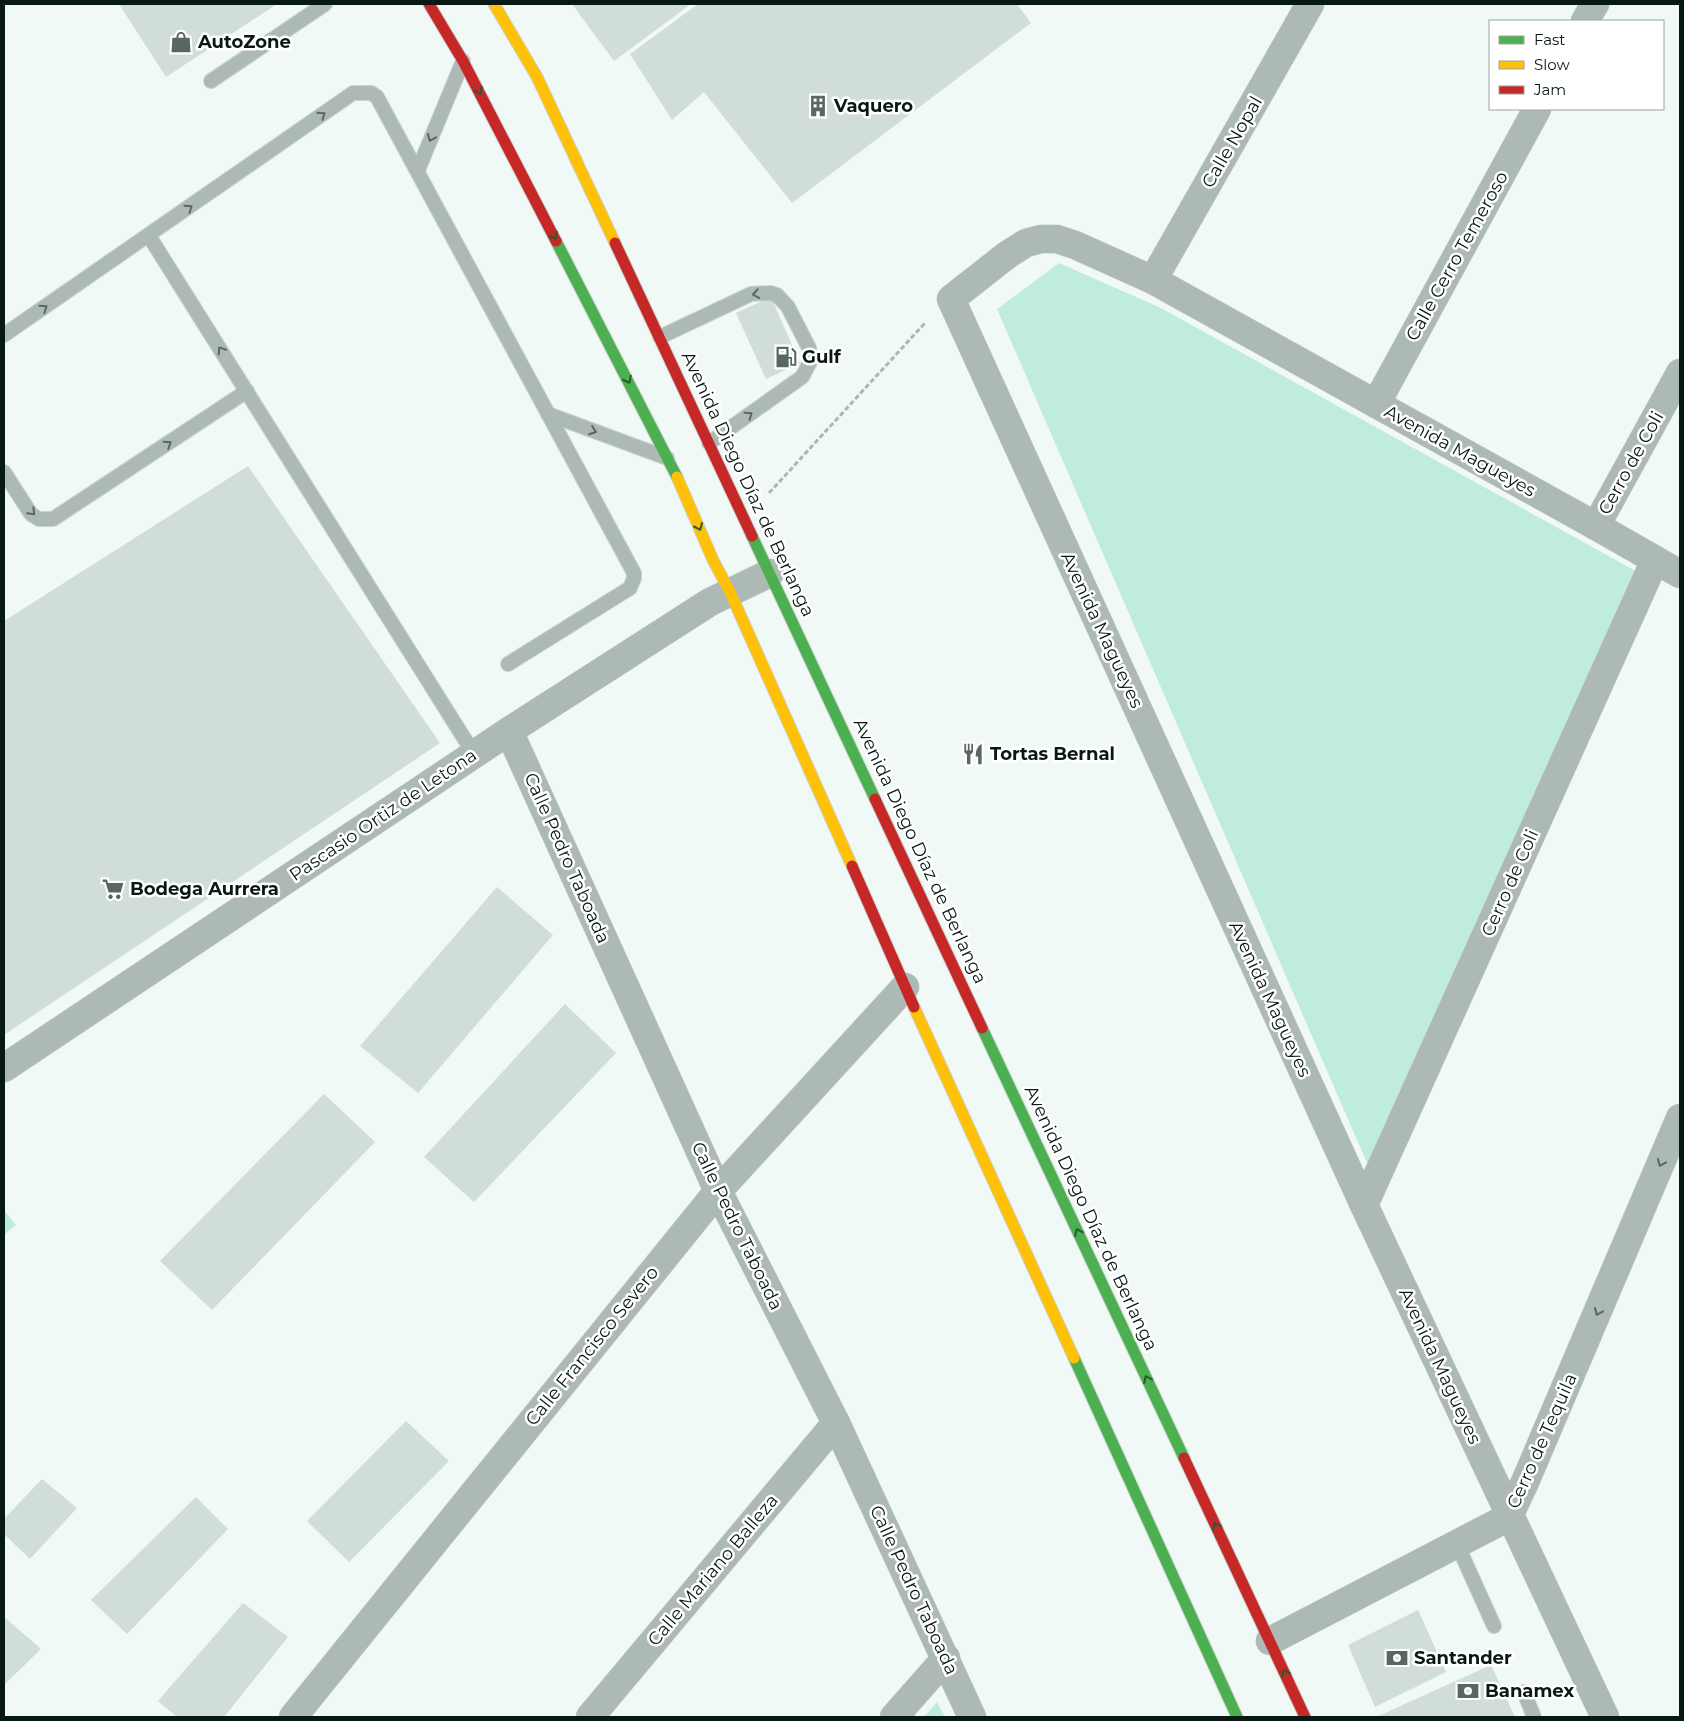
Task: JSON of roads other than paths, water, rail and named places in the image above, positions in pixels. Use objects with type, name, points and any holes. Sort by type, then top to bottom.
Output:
[{"type":"main road","points":[[429,4],[463,61],[669,459],[905,987],[1237,1717]]},
{"type":"main road","name":"Avenida Diego Díaz de Berlanga","points":[[494,4],[537,77],[1306,1717]]},
{"type":"street","name":"Calle Nopal","points":[[1153,280],[1310,4]]},
{"type":"street","points":[[1586,20],[1595,4]]},
{"type":"street","name":"Calle Cerro Temeroso","points":[[1376,404],[1536,110]]},
{"type":"street","name":"Avenida Magueyes","points":[[1605,1717],[1364,1205],[951,299],[1007,255],[1026,243],[1041,238],[1057,239],[1074,245],[1153,280],[1680,574]]},
{"type":"street","name":"Cerro de Coli","points":[[1596,526],[1680,373]]},
{"type":"street","name":"Cerro de Coli","points":[[1364,1205],[1655,560]]},
{"type":"street","name":"Pascasio Ortiz de Letona","points":[[4,1068],[509,731],[710,602],[770,573]]},
{"type":"street","name":"Calle Pedro Taboada","points":[[509,731],[718,1191],[836,1423],[972,1717]]},
{"type":"street","name":"Calle Francisco Severo","points":[[293,1717],[718,1191],[905,987]]},
{"type":"street","name":"Cerro de Tequila","points":[[1270,1641],[1501,1521],[1510,1514],[1526,1482],[1680,1118]]},
{"type":"street","name":"Calle Mariano Balleza","points":[[590,1717],[836,1423]]},
{"type":"street","points":[[894,1717],[946,1658]]},
{"type":"lane","points":[[211,81],[325,4]]},
{"type":"lane","points":[[418,170],[463,61]]},
{"type":"lane","points":[[4,335],[353,93],[371,94],[376,97],[418,170],[460,254],[593,500],[632,568],[634,578],[630,588],[508,664]]},
{"type":"lane","points":[[149,236],[474,754]]},
{"type":"lane","points":[[660,337],[751,294],[770,293],[777,295],[788,306],[809,348],[811,360],[802,377],[709,443]]},
{"type":"lane","points":[[4,472],[31,514],[38,519],[53,519],[248,391]]},
{"type":"lane","points":[[548,414],[669,459]]},
{"type":"lane","points":[[1457,1544],[1494,1626]]},
{"type":"lane","points":[[1524,1692],[1534,1717]]},
{"type":"place","name":"AutoZone","points":[[181,42]]},
{"type":"place","name":"Vaquero","points":[[818,106]]},
{"type":"place","name":"Gulf","points":[[786,357]]},
{"type":"place","name":"Tortas Bernal","points":[[973,754]]},
{"type":"place","name":"Bodega Aurrera","points":[[113,889]]},
{"type":"place","name":"Santander","points":[[1397,1658]]},
{"type":"place","name":"Banamex","points":[[1468,1691]]}]
